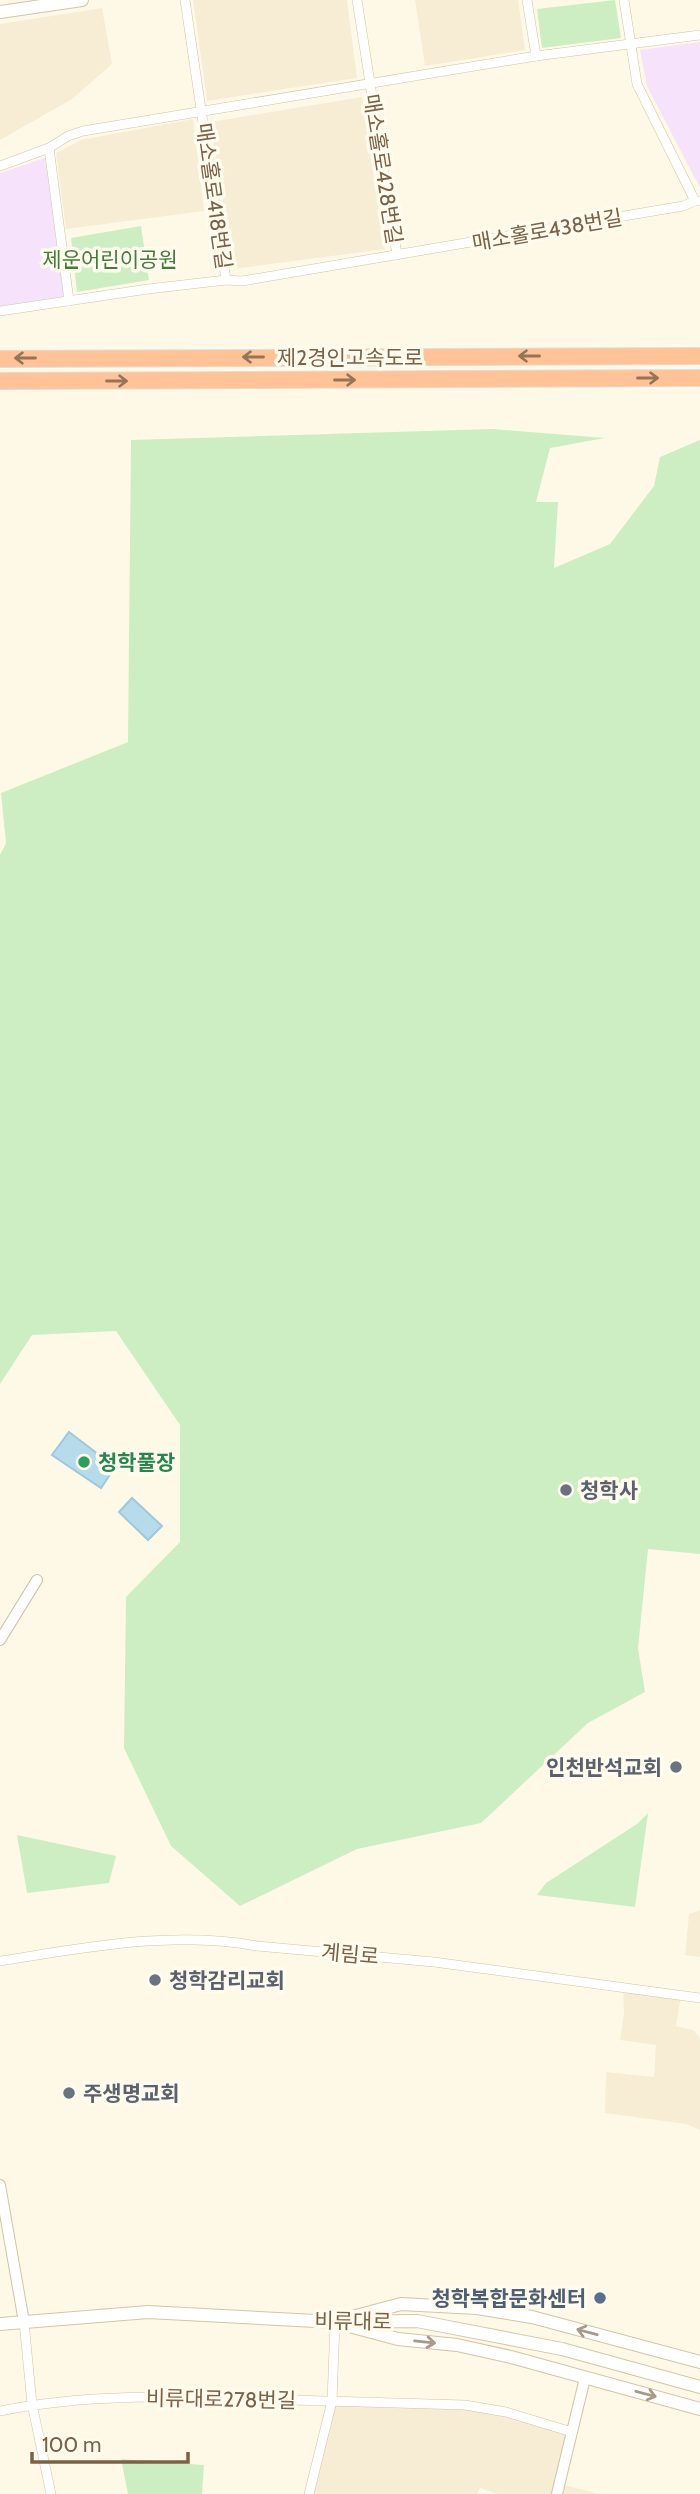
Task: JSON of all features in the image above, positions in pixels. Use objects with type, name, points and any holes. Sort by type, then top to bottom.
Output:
[{"type":"highway","name":"제2경인고속도로","points":[[0,359],[700,356]]},
{"type":"highway","name":"제2경인고속도로","points":[[0,381],[700,378]]},
{"type":"main road","points":[[0,12],[82,0]]},
{"type":"main road","points":[[335,2322],[401,2304],[477,2308],[532,2317],[700,2362]]},
{"type":"main road","name":"비류대로","points":[[0,2324],[148,2312],[335,2322],[417,2321],[562,2349],[700,2387]]},
{"type":"main road","points":[[335,2322],[398,2339],[457,2345],[512,2357],[700,2409]]},
{"type":"street","name":"매소홀로418번길","points":[[185,0],[226,280]]},
{"type":"street","name":"매소홀로428번길","points":[[357,0],[397,256]]},
{"type":"street","points":[[527,0],[536,56]]},
{"type":"street","points":[[624,0],[640,92],[698,201]]},
{"type":"street","name":"매소홀로428번길","points":[[370,83],[536,56],[700,35]]},
{"type":"street","points":[[201,111],[370,83]]},
{"type":"street","name":"매소홀로418번길","points":[[0,166],[49,148],[68,136],[83,131],[201,111]]},
{"type":"street","points":[[49,148],[69,301]]},
{"type":"street","name":"매소홀로438번길","points":[[0,310],[226,280],[242,281],[684,206],[698,201]]},
{"type":"street","points":[[0,1640],[37,1580]]},
{"type":"street","name":"계림로","points":[[0,1961],[151,1941],[238,1942],[434,1962],[700,1998]]},
{"type":"street","points":[[0,2185],[24,2322],[32,2404],[51,2494]]},
{"type":"street","points":[[309,2494],[332,2401],[335,2322]]},
{"type":"street","points":[[557,2494],[585,2378]]},
{"type":"street","name":"비류대로278번길","points":[[0,2411],[32,2404],[110,2398],[191,2397],[465,2405],[506,2412],[572,2432]]},
{"type":"shaded area","points":[[193,0],[347,0],[357,78],[207,101]]},
{"type":"shaded area","points":[[415,0],[518,0],[525,50],[425,66]]},
{"type":"shaded area","points":[[102,8],[112,64],[72,99],[0,140],[0,24]]},
{"type":"shaded area","points":[[700,42],[700,188],[647,86],[640,50]]},
{"type":"shaded area","points":[[362,97],[385,249],[234,269],[210,122]]},
{"type":"shaded area","points":[[193,119],[204,211],[66,229],[56,153],[81,140]]},
{"type":"shaded area","points":[[45,158],[64,298],[0,306],[0,173]]},
{"type":"shaded area","points":[[700,1910],[700,1957],[685,1955],[689,1914]]},
{"type":"shaded area","points":[[623,1988],[681,1996],[676,2026],[693,2030],[700,2038],[700,2130],[686,2124],[605,2113],[606,2072],[654,2077],[656,2045],[620,2040],[624,2014]]},
{"type":"shaded area","points":[[332,2401],[465,2405],[572,2432],[560,2484],[600,2494],[497,2494],[480,2488],[477,2494],[309,2494]]},
{"type":"green space","points":[[615,0],[621,38],[542,48],[537,9]]},
{"type":"green space","name":"제운어린이공원","points":[[141,226],[149,280],[77,292],[71,238]]},
{"type":"green space","points":[[492,429],[605,438],[550,448],[536,502],[558,502],[554,568],[610,544],[654,486],[660,457],[700,440],[700,1554],[648,1549],[638,1648],[645,1692],[588,1723],[481,1823],[357,1849],[240,1906],[171,1846],[124,1748],[126,1597],[180,1542],[180,1425],[116,1331],[32,1335],[0,1384],[0,855],[6,843],[1,793],[128,742],[131,440]]},
{"type":"green space","points":[[648,1813],[635,1907],[537,1895],[546,1883],[637,1824]]},
{"type":"green space","points":[[17,1835],[116,1856],[109,1883],[27,1893]]},
{"type":"green space","points":[[121,2459],[204,2465],[202,2494],[128,2494]]},
{"type":"water","points":[[69,1432],[115,1467],[101,1488],[52,1455]]},
{"type":"water","points":[[132,1498],[162,1526],[148,1540],[119,1512]]},
{"type":"place","name":"청학풀장","points":[[84,1462]]},
{"type":"place","name":"청학사","points":[[566,1490]]},
{"type":"place","name":"인천반석교회","points":[[676,1767]]},
{"type":"place","name":"청학감리교회","points":[[155,1980]]},
{"type":"place","name":"주생명교회","points":[[69,2093]]},
{"type":"place","name":"청학복합문화센터","points":[[600,2298]]}]
